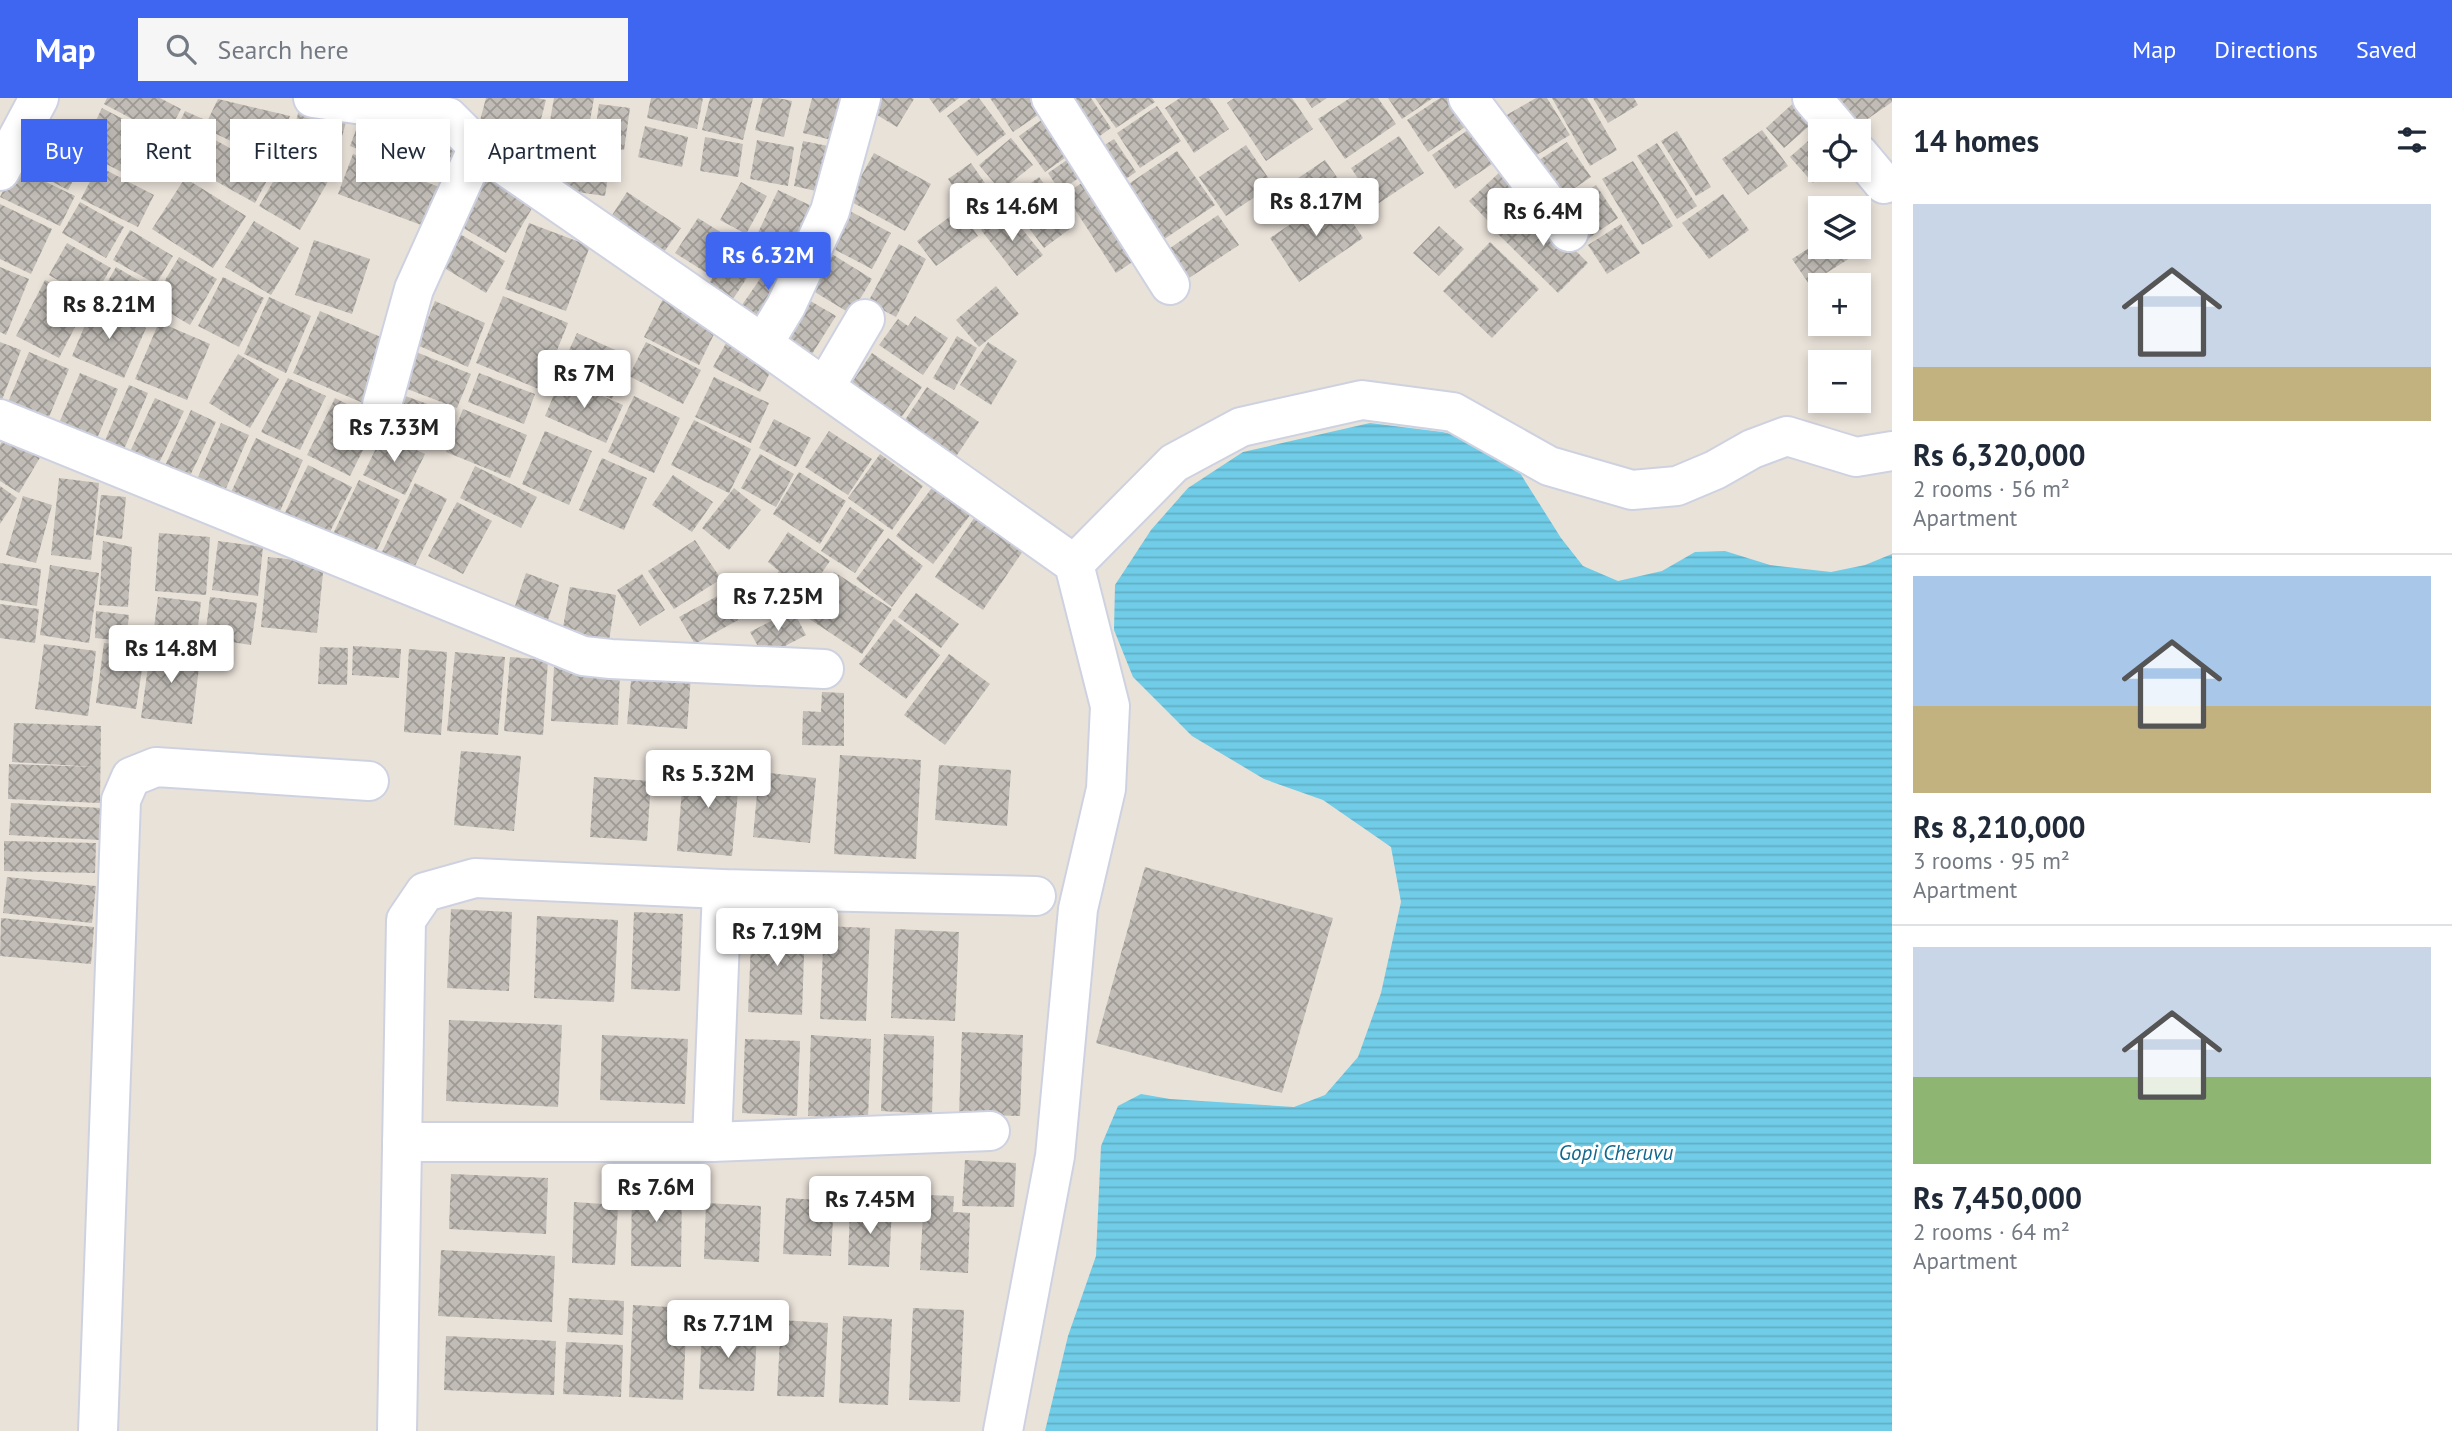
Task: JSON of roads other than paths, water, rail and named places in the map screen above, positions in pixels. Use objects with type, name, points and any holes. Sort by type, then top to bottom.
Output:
[{"type":"street","points":[[0,171],[39,98]]},
{"type":"street","points":[[313,98],[453,108],[464,125]]},
{"type":"street","points":[[763,344],[786,306],[830,211],[861,98]]},
{"type":"street","points":[[1051,98],[1170,285]]},
{"type":"street","points":[[1812,98],[1830,119]]},
{"type":"street","points":[[1483,103],[1569,232]]},
{"type":"street","points":[[1871,168],[1884,184]]},
{"type":"street","points":[[382,405],[414,289],[464,178]]},
{"type":"street","points":[[529,182],[825,387],[1073,564],[1110,706],[1106,789],[1078,909],[1055,1156],[1003,1431]]},
{"type":"street","points":[[825,387],[865,319]]},
{"type":"street","points":[[1073,564],[1174,463],[1241,427],[1362,400],[1453,411],[1549,466],[1632,489],[1677,486],[1716,470],[1752,449],[1787,436],[1856,457],[1892,451]]},
{"type":"street","points":[[0,419],[583,656],[824,669]]},
{"type":"street","points":[[98,1431],[121,800],[131,777],[156,767],[369,781]]},
{"type":"street","points":[[397,1431],[406,920],[425,892],[475,878],[722,889],[1036,896]]},
{"type":"street","points":[[712,1142],[722,889]]},
{"type":"street","points":[[402,1142],[712,1142],[990,1131]]},
{"type":"water","name":"Gopi Cheruvu","points":[[1370,423],[1476,439],[1513,462],[1561,538],[1583,566],[1618,581],[1662,571],[1695,552],[1725,551],[1770,565],[1831,572],[1865,565],[1892,554],[1892,1431],[1045,1431],[1068,1336],[1096,1256],[1101,1146],[1118,1106],[1141,1094],[1170,1099],[1294,1107],[1325,1095],[1358,1057],[1381,993],[1401,902],[1391,847],[1323,800],[1264,779],[1192,736],[1133,677],[1114,630],[1115,585],[1151,530],[1188,488],[1243,452]]}]
